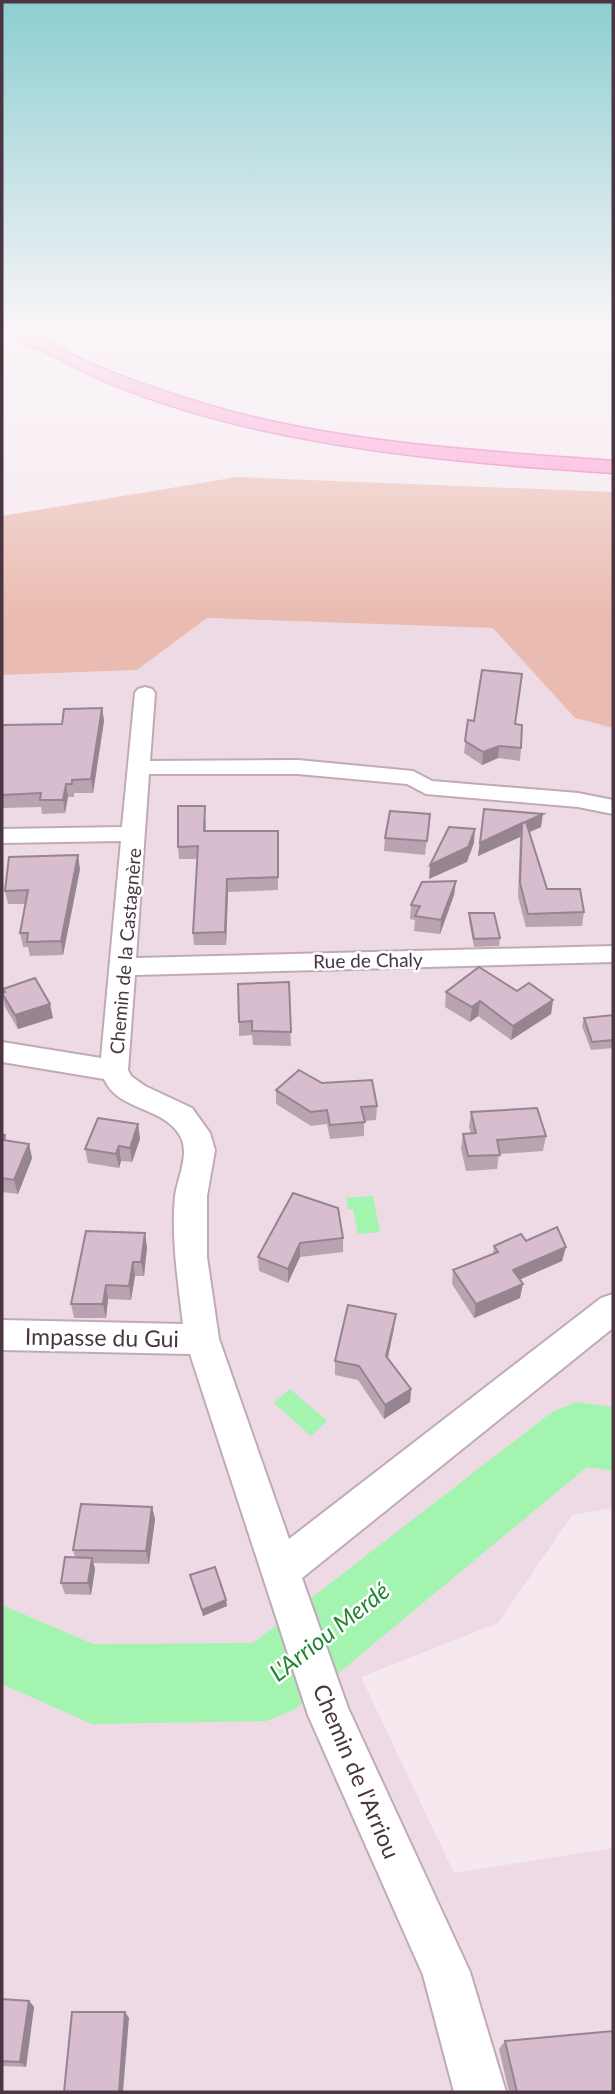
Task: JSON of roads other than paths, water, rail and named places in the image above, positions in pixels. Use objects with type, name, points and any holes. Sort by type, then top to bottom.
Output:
[{"type":"main road","points":[[272,425],[360,440],[547,462],[613,465]]},
{"type":"street","name":"Chemin de la Castagnère","points":[[145,693],[114,1070],[120,1083],[135,1094],[182,1116],[195,1133],[200,1150],[191,1196],[191,1257],[202,1339],[284,1579]]},
{"type":"street","points":[[139,768],[298,767],[413,778],[426,787],[578,800],[613,807]]},
{"type":"street","points":[[2,836],[135,834]]},
{"type":"street","name":"Rue de Chaly","points":[[122,967],[613,954]]},
{"type":"street","points":[[2,1052],[114,1070]]},
{"type":"street","points":[[284,1579],[613,1308]]},
{"type":"street","name":"Impasse du Gui","points":[[2,1335],[202,1339]]},
{"type":"street","name":"Chemin de l'Arriou","points":[[284,1579],[329,1715],[446,1972],[480,2092]]},
{"type":"waterway","name":"L'Arriou Merdé","points":[[2,1644],[92,1684],[266,1682],[576,1434],[613,1439]]}]
